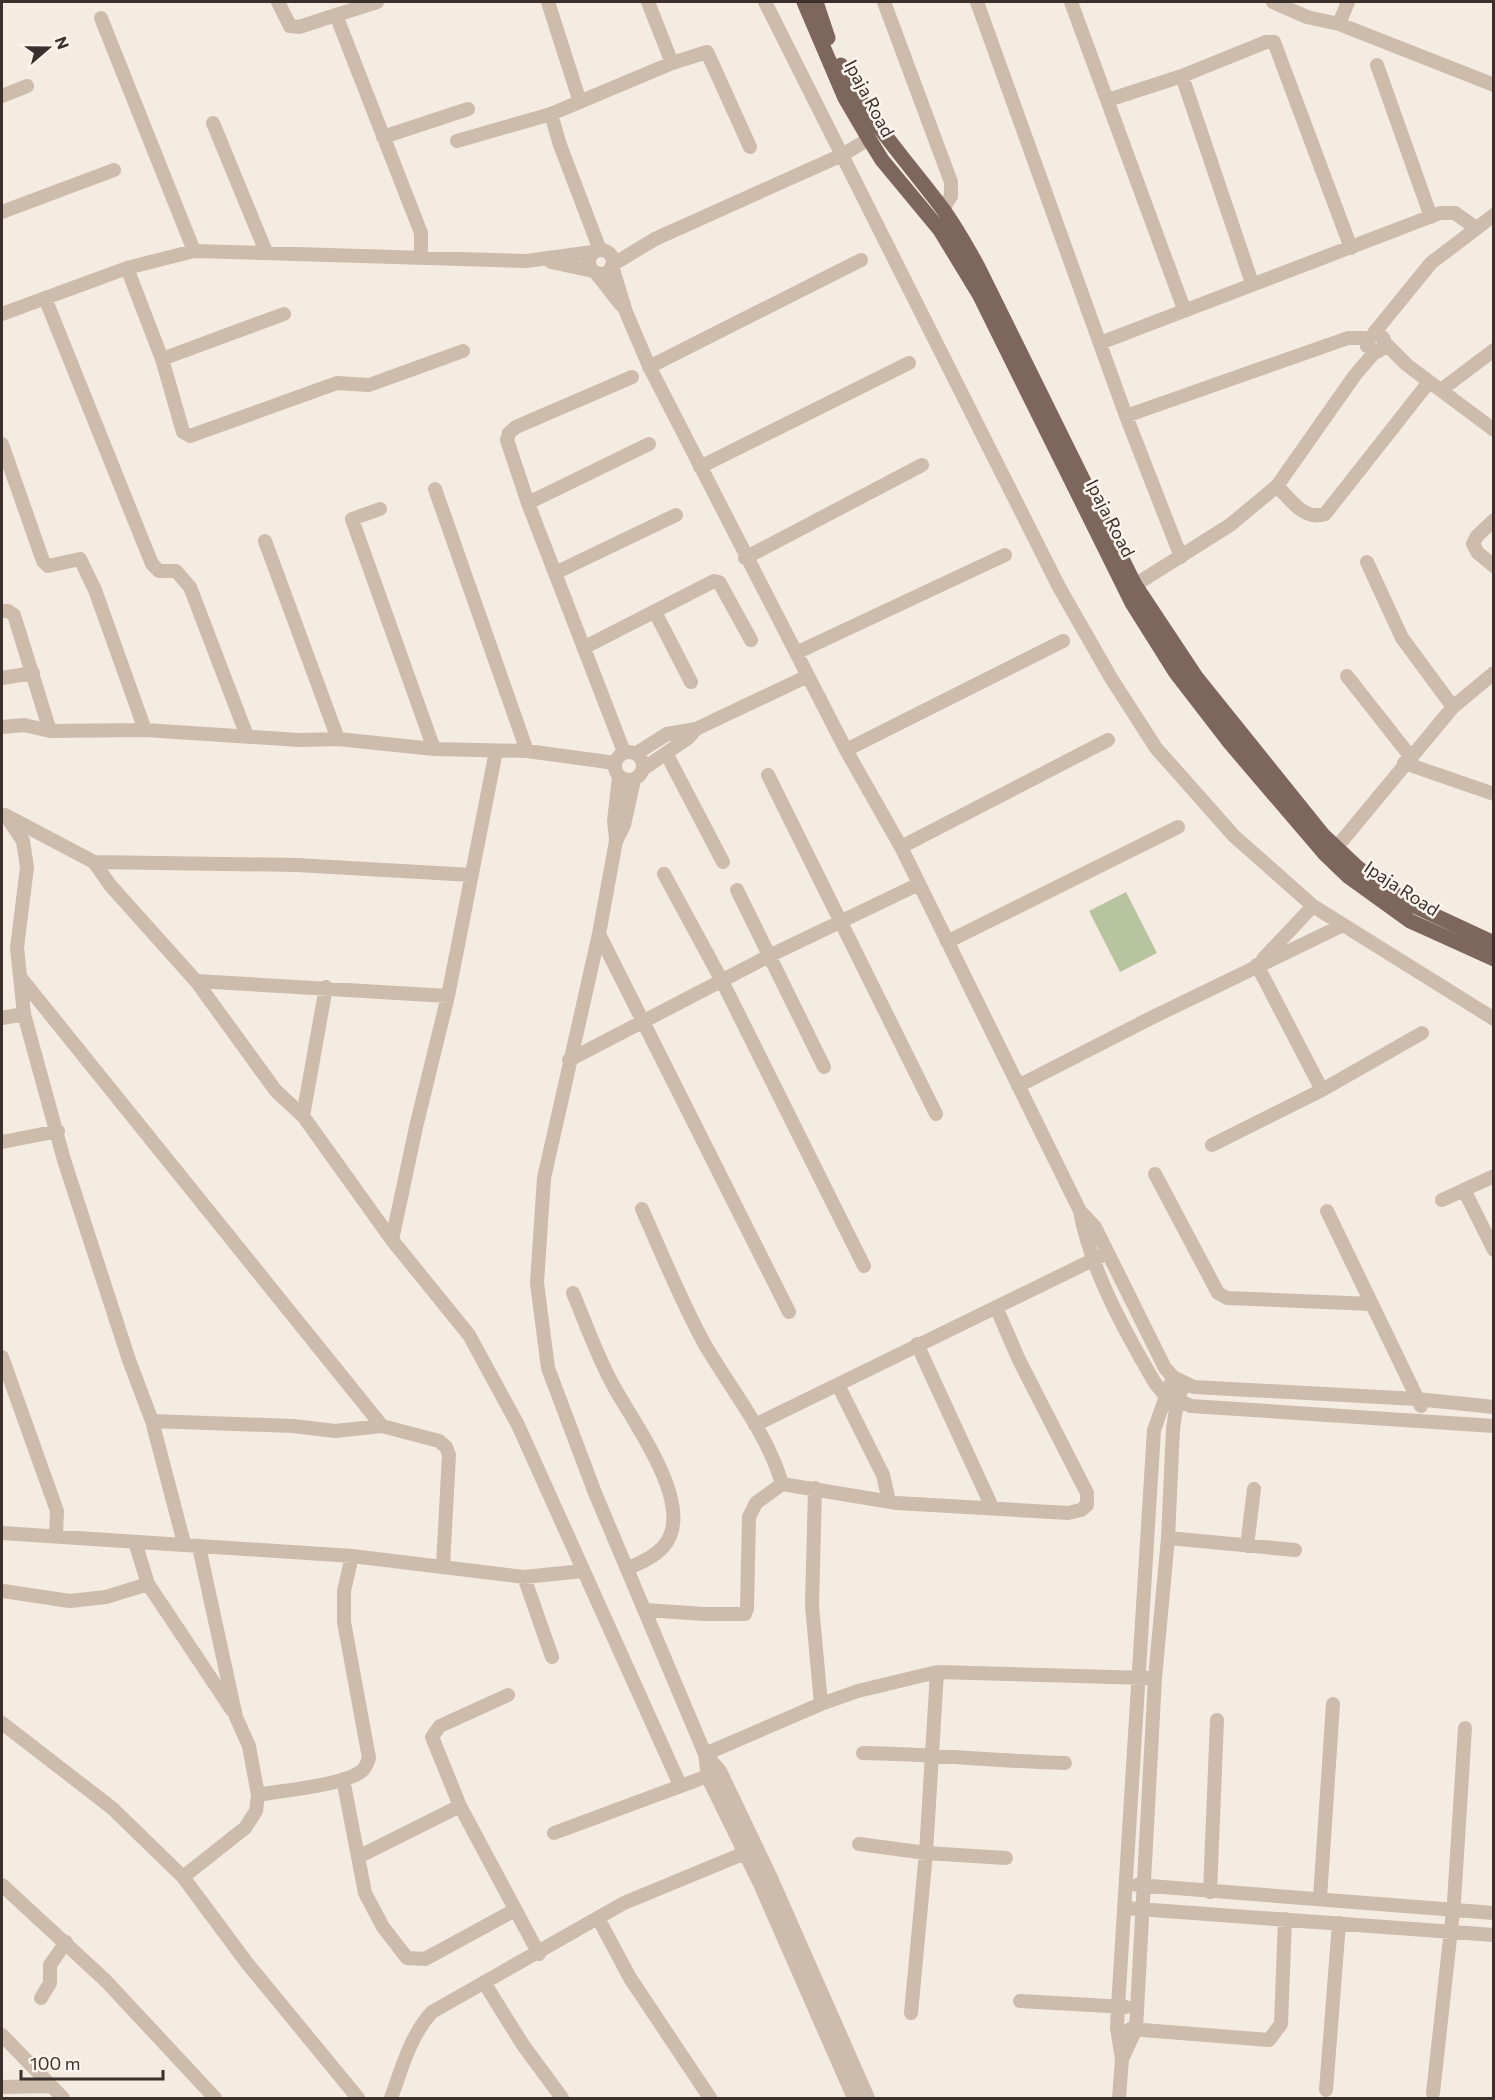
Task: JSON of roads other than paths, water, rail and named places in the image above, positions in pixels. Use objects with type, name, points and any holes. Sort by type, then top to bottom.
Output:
[{"type":"main road","name":"Ipaja Road","points":[[804,2],[845,98],[869,139],[882,160],[940,230],[979,294],[1132,603],[1156,646],[1190,681],[1336,848],[1358,868],[1408,903],[1494,943]]},
{"type":"main road","name":"Ipaja Road","points":[[816,2],[830,43],[880,132],[942,209],[978,267],[1135,585],[1190,681],[1317,845],[1349,877],[1410,921],[1494,959]]},
{"type":"street","points":[[278,2],[290,26],[299,27],[377,2]]},
{"type":"street","points":[[548,2],[580,102]]},
{"type":"street","points":[[648,2],[672,63]]},
{"type":"street","points":[[765,2],[1059,587],[1111,678],[1156,748],[1234,836],[1313,906],[1494,1019]]},
{"type":"street","points":[[884,2],[951,182],[951,196],[942,209]]},
{"type":"street","points":[[977,2],[1126,416],[1181,557]]},
{"type":"street","points":[[1071,2],[1184,309]]},
{"type":"street","points":[[1273,2],[1307,17],[1339,24],[1494,85]]},
{"type":"street","points":[[1339,24],[1348,2]]},
{"type":"street","points":[[336,15],[421,233],[421,257]]},
{"type":"street","points":[[101,18],[194,251]]},
{"type":"street","points":[[1108,100],[1182,76],[1266,42],[1274,42],[1351,248]]},
{"type":"street","points":[[457,141],[551,114],[672,63],[707,52],[711,56],[750,147]]},
{"type":"street","points":[[1377,65],[1431,217]]},
{"type":"street","points":[[1182,76],[1252,283]]},
{"type":"street","points":[[2,96],[27,86]]},
{"type":"street","points":[[383,137],[468,109]]},
{"type":"street","points":[[551,114],[560,145],[649,367],[745,558],[798,652],[846,750],[901,847],[1080,1211],[1084,1232],[1101,1256],[1157,1353],[1178,1380],[1194,1387],[1417,1399],[1494,1407]]},
{"type":"street","points":[[213,123],[266,252]]},
{"type":"street","points":[[626,312],[594,272],[589,260],[605,257],[655,239],[842,155],[869,139]]},
{"type":"street","points":[[2,212],[114,170]]},
{"type":"street","points":[[1100,343],[1252,283],[1431,217],[1455,213],[1476,228]]},
{"type":"street","points":[[1135,585],[1230,525],[1277,486],[1355,375],[1396,306],[1431,263],[1494,215]]},
{"type":"street","points":[[2,314],[127,268],[194,251],[543,261],[605,257]]},
{"type":"street","points":[[543,261],[605,273],[605,257]]},
{"type":"street","points":[[649,367],[861,260]]},
{"type":"street","points":[[127,268],[162,359],[183,432],[196,436],[337,383],[369,385],[464,351]]},
{"type":"street","points":[[45,298],[152,564],[159,571],[176,571],[190,587],[247,736]]},
{"type":"street","points":[[162,359],[284,314]]},
{"type":"street","points":[[1126,416],[1348,338],[1376,343],[1494,430]]},
{"type":"street","points":[[1441,390],[1494,350]]},
{"type":"street","points":[[700,466],[909,363]]},
{"type":"street","points":[[632,377],[516,427],[509,433],[507,440],[528,503],[585,646],[630,753],[642,760],[643,769]]},
{"type":"street","points":[[1277,486],[1308,516],[1316,517],[1325,514],[1429,382]]},
{"type":"street","points":[[2,444],[44,561],[48,566],[55,566],[80,559],[95,590],[145,730]]},
{"type":"street","points":[[528,503],[649,444]]},
{"type":"street","points":[[745,558],[922,465]]},
{"type":"street","points":[[435,489],[527,751]]},
{"type":"street","points":[[380,509],[352,519],[434,749]]},
{"type":"street","points":[[555,573],[676,515]]},
{"type":"street","points":[[1494,520],[1477,536],[1473,544],[1478,553],[1494,566]]},
{"type":"street","points":[[265,541],[338,739]]},
{"type":"street","points":[[798,652],[1005,555]]},
{"type":"street","points":[[1367,562],[1402,638],[1453,707]]},
{"type":"street","points":[[585,646],[709,583],[719,582],[751,640]]},
{"type":"street","points":[[2,611],[8,611],[14,615],[50,730]]},
{"type":"street","points":[[655,612],[691,682]]},
{"type":"street","points":[[846,750],[1063,641]]},
{"type":"street","points":[[1336,848],[1453,707],[1494,673]]},
{"type":"street","points":[[2,678],[33,674]]},
{"type":"street","points":[[2,727],[24,725],[50,730],[145,730],[299,740],[338,739],[434,749],[527,751],[615,763],[667,734],[696,729],[808,676]]},
{"type":"street","points":[[1347,676],[1407,760],[1494,794]]},
{"type":"street","points":[[616,841],[624,825],[634,780],[643,769],[688,738],[696,729]]},
{"type":"street","points":[[901,847],[1108,740]]},
{"type":"street","points":[[392,1240],[448,996],[496,751]]},
{"type":"street","points":[[666,753],[723,862]]},
{"type":"street","points":[[615,763],[619,777],[614,821],[616,841],[599,934],[544,1178],[537,1283],[548,1368],[595,1493],[705,1754],[752,1851],[852,2078],[868,2098]]},
{"type":"street","points":[[768,775],[936,1114]]},
{"type":"street","points":[[619,777],[634,780]]},
{"type":"street","points":[[3,813],[94,862],[110,885],[196,981],[276,1090],[303,1116],[392,1240],[469,1335],[518,1425],[680,1785]]},
{"type":"street","points":[[3,813],[23,841],[27,867],[18,929],[24,1014],[58,1131],[64,1160],[152,1421],[184,1543]]},
{"type":"street","points":[[947,942],[1178,827]]},
{"type":"street","points":[[94,862],[297,865],[472,875]]},
{"type":"street","points":[[664,874],[722,981],[864,1266]]},
{"type":"street","points":[[569,1060],[769,956],[919,884]]},
{"type":"street","points":[[737,890],[824,1067]]},
{"type":"street","points":[[1257,965],[1313,906]]},
{"type":"street","points":[[1018,1086],[1257,965],[1343,925]]},
{"type":"street","points":[[599,934],[789,1312]]},
{"type":"street","points":[[1257,965],[1322,1090]]},
{"type":"street","points":[[20,977],[382,1426]]},
{"type":"street","points":[[196,981],[448,996]]},
{"type":"street","points":[[303,1116],[326,987]]},
{"type":"street","points":[[2,1018],[24,1014]]},
{"type":"street","points":[[1212,1145],[1322,1090],[1422,1033]]},
{"type":"street","points":[[2,1142],[58,1131]]},
{"type":"street","points":[[1155,1174],[1218,1293],[1227,1298],[1372,1304]]},
{"type":"street","points":[[1442,1200],[1494,1176]]},
{"type":"street","points":[[1464,1190],[1494,1250]]},
{"type":"street","points":[[642,1209],[704,1343],[755,1425],[776,1464],[782,1484]]},
{"type":"street","points":[[1327,1211],[1427,1420]]},
{"type":"street","points":[[755,1425],[1101,1256]]},
{"type":"street","points":[[1101,1256],[1110,1297],[1141,1360],[1164,1394],[1177,1402],[1203,1406],[1494,1426]]},
{"type":"street","points":[[573,1293],[601,1363],[659,1463],[673,1513],[671,1532],[664,1546],[644,1562],[628,1568]]},
{"type":"street","points":[[646,1610],[745,1614],[749,1517],[756,1503],[782,1484],[889,1501],[1068,1513],[1081,1510],[1087,1505],[1087,1493],[1019,1360],[996,1307]]},
{"type":"street","points":[[917,1344],[992,1507]]},
{"type":"street","points":[[2,1357],[57,1511],[56,1535]]},
{"type":"street","points":[[1119,2098],[1122,2060],[1117,2028],[1118,2007],[1154,1430],[1164,1394],[1178,1380]]},
{"type":"street","points":[[1122,2060],[1136,2029],[1155,1678],[1168,1538],[1173,1429],[1178,1380]]},
{"type":"street","points":[[838,1385],[883,1475],[889,1501]]},
{"type":"street","points":[[152,1421],[292,1426],[335,1431],[382,1426],[439,1441],[446,1447],[449,1455],[443,1566]]},
{"type":"street","points":[[815,1488],[812,1605],[821,1704]]},
{"type":"street","points":[[1247,1546],[1254,1489]]},
{"type":"street","points":[[2,1533],[184,1543],[199,1547],[352,1556],[524,1576],[583,1571]]},
{"type":"street","points":[[1168,1538],[1295,1550]]},
{"type":"street","points":[[135,1542],[147,1584],[236,1717],[249,1746],[258,1796],[256,1811],[244,1828],[183,1877]]},
{"type":"street","points":[[199,1547],[236,1717]]},
{"type":"street","points":[[258,1796],[343,1779],[360,1773],[366,1768],[369,1758],[344,1622],[344,1591],[352,1556]]},
{"type":"street","points":[[524,1576],[552,1657]]},
{"type":"street","points":[[3,1591],[70,1601],[106,1597],[147,1584]]},
{"type":"street","points":[[911,2013],[926,1853],[937,1672]]},
{"type":"street","points":[[705,1754],[821,1704],[858,1691],[937,1672],[1155,1678]]},
{"type":"street","points":[[508,1695],[440,1726],[432,1737],[460,1806],[538,1954]]},
{"type":"street","points":[[1320,1898],[1333,1704]]},
{"type":"street","points":[[1210,1892],[1217,1720]]},
{"type":"street","points":[[2,1723],[112,1808],[183,1877],[247,1963],[358,2098]]},
{"type":"street","points":[[1433,2092],[1453,1911],[1466,1728]]},
{"type":"street","points":[[863,1753],[933,1754],[981,1760],[1065,1763]]},
{"type":"street","points":[[554,1833],[714,1774]]},
{"type":"street","points":[[343,1779],[365,1893],[383,1927],[407,1958],[425,1959],[515,1911]]},
{"type":"street","points":[[358,1857],[460,1806]]},
{"type":"street","points":[[859,1844],[926,1853],[1006,1858]]},
{"type":"street","points":[[391,2098],[421,2025],[432,2012],[538,1954],[624,1903],[752,1851]]},
{"type":"street","points":[[2,1885],[66,1942],[151,2028],[215,2098]]},
{"type":"street","points":[[1127,1885],[1494,1913]]},
{"type":"street","points":[[1125,1908],[1494,1935]]},
{"type":"street","points":[[598,1918],[630,1978],[711,2098]]},
{"type":"street","points":[[1117,2028],[1269,2040],[1281,2024],[1285,1919]]},
{"type":"street","points":[[1326,2090],[1339,1923]]},
{"type":"street","points":[[41,1998],[50,1983],[50,1965],[66,1942]]},
{"type":"street","points":[[485,1984],[523,2045],[562,2098]]},
{"type":"street","points":[[1020,2001],[1137,2008]]},
{"type":"street","points":[[2,2035],[63,2098]]},
{"type":"street","points":[[852,2078],[854,2098]]},
{"type":"street","points":[[2,2087],[49,2086]]}]
